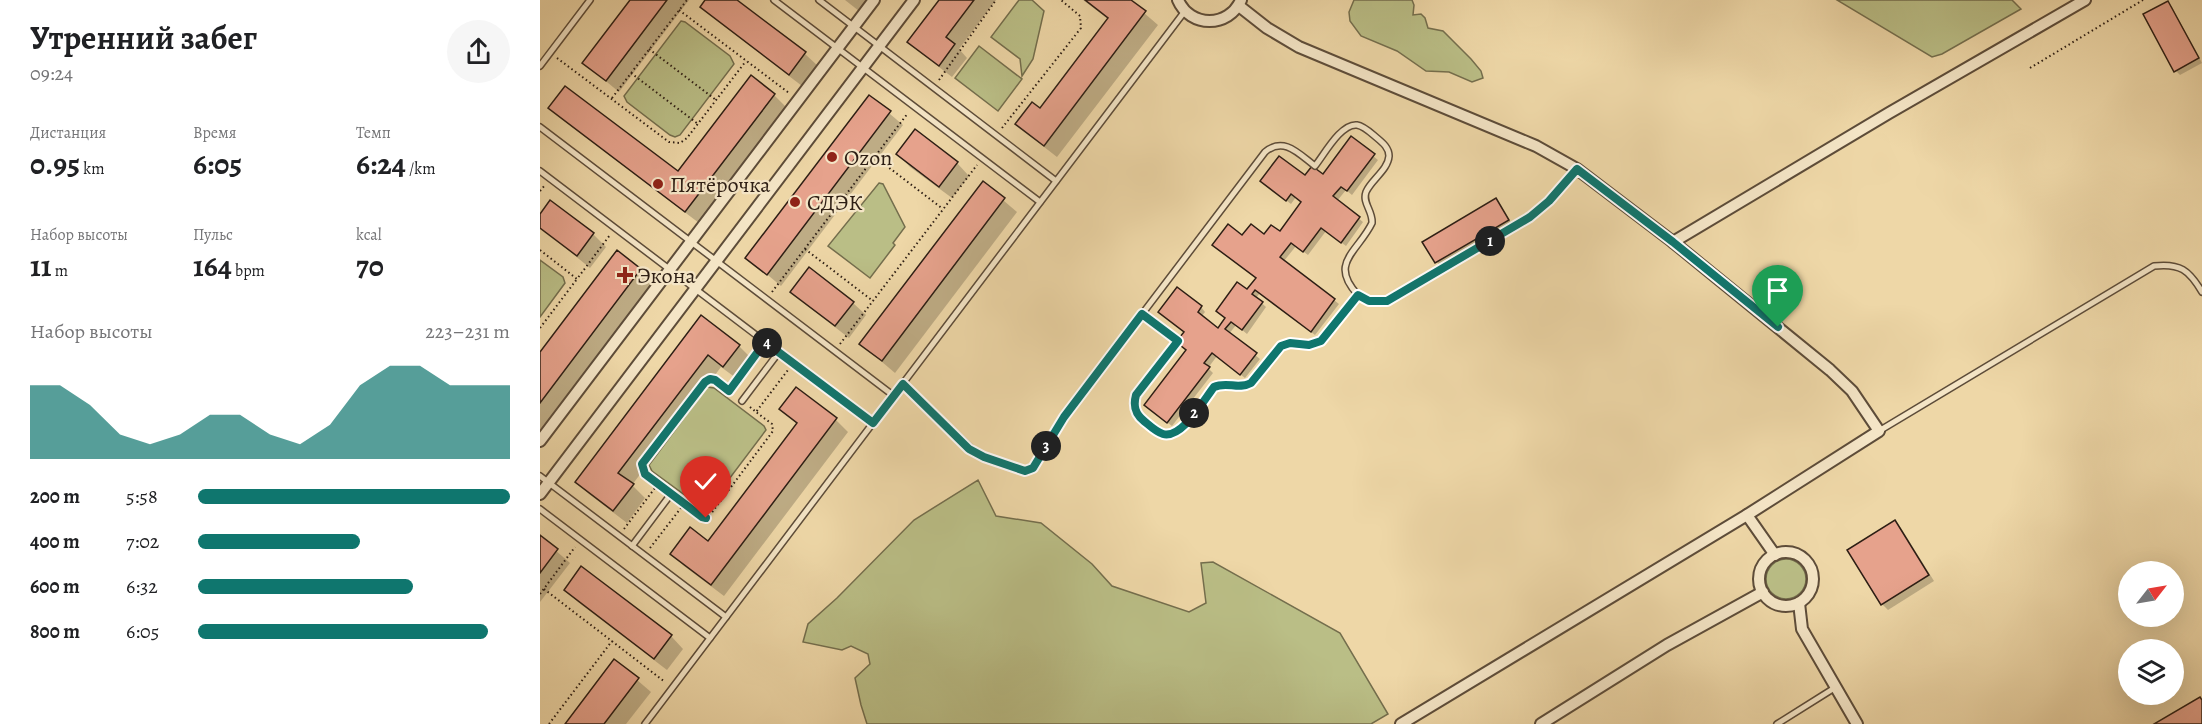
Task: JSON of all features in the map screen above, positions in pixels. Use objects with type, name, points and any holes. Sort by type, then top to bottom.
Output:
[{"type":"street","points":[[540,441],[874,0]]},
{"type":"street","points":[[540,494],[544,479],[695,289],[914,0]]},
{"type":"street","points":[[1178,0],[1185,11],[1198,20],[1213,22],[1228,17],[1240,3],[1267,28],[1299,47],[1536,146],[1577,169],[1673,242],[1830,370],[1852,391],[1879,431],[1401,724]]},
{"type":"street","points":[[1673,242],[1889,113],[2085,0]]},
{"type":"street","points":[[1747,514],[1775,555]]},
{"type":"street","points":[[1793,553],[1802,558],[1811,568],[1813,581],[1810,593],[1799,603],[1781,606],[1769,600],[1763,592],[1760,573],[1767,561],[1775,555],[1793,553]]},
{"type":"street","points":[[1541,724],[1667,645],[1763,592]]},
{"type":"street","points":[[1799,603],[1802,629],[1857,724]]},
{"type":"lane","points":[[540,66],[590,0]]},
{"type":"lane","points":[[774,0],[1040,202]]},
{"type":"lane","points":[[819,0],[1056,181]]},
{"type":"lane","points":[[645,724],[1185,11]]},
{"type":"lane","points":[[903,384],[969,449],[1016,469],[1029,470],[1033,468],[1064,417],[1265,152],[1277,145],[1290,147],[1315,166],[1343,129],[1352,125],[1362,127],[1385,144],[1389,158],[1365,194],[1372,223],[1345,262],[1346,278],[1350,286],[1358,295],[1369,301],[1379,302],[1397,296],[1530,217],[1549,201],[1577,169]]},
{"type":"lane","points":[[540,127],[894,396]]},
{"type":"lane","points":[[540,171],[873,423]]},
{"type":"lane","points":[[1879,431],[2154,266],[2172,264],[2186,271],[2202,292]]},
{"type":"lane","points":[[1142,314],[1178,341],[1136,395],[1134,406],[1139,417],[1159,432],[1170,435],[1181,430],[1214,387],[1226,384],[1242,387],[1251,383],[1276,350],[1285,344],[1309,345],[1321,341],[1358,295]]},
{"type":"lane","points":[[742,401],[779,352]]},
{"type":"lane","points":[[544,479],[726,617]]},
{"type":"lane","points":[[632,546],[671,494]]},
{"type":"lane","points":[[540,509],[710,638]]},
{"type":"lane","points":[[1777,724],[1836,687]]},
{"type":"path","points":[[612,99],[687,0]]},
{"type":"path","points":[[934,87],[996,0]]},
{"type":"path","points":[[996,135],[1081,28],[1080,16],[1061,0]]},
{"type":"path","points":[[2030,68],[2142,0]]},
{"type":"path","points":[[679,10],[780,86]]},
{"type":"path","points":[[650,49],[716,100]]},
{"type":"path","points":[[550,52],[669,142],[676,143],[683,141],[698,124],[746,61]]},
{"type":"path","points":[[631,73],[698,124]]},
{"type":"path","points":[[767,299],[903,120]]},
{"type":"path","points":[[875,157],[943,209]]},
{"type":"path","points":[[835,351],[971,172]]},
{"type":"path","points":[[540,328],[605,242]]},
{"type":"path","points":[[805,249],[873,301]]},
{"type":"path","points":[[540,250],[577,279]]},
{"type":"path","points":[[756,411],[772,424],[772,433],[710,515],[702,517],[645,474],[642,464],[705,382],[710,379],[715,380],[729,391],[765,342]]},
{"type":"path","points":[[765,399],[793,363]]},
{"type":"path","points":[[619,536],[658,484]]},
{"type":"path","points":[[645,555],[684,504]]},
{"type":"path","points":[[540,594],[580,540]]},
{"type":"path","points":[[544,589],[672,688]]},
{"type":"path","points":[[549,724],[612,641]]},
{"type":"green space","points":[[1019,0],[1032,0],[1044,11],[1033,59],[1022,76],[1020,59],[991,37]]},
{"type":"green space","points":[[1354,0],[1412,0],[1413,15],[1421,14],[1428,28],[1443,31],[1471,59],[1481,71],[1483,78],[1472,82],[1449,72],[1426,71],[1397,51],[1361,36],[1350,21],[1349,12]]},
{"type":"green space","points":[[1837,0],[2012,0],[2021,9],[1942,54],[1932,57]]},
{"type":"green space","points":[[681,21],[730,56],[734,64],[680,135],[675,137],[627,102],[624,96]]},
{"type":"green space","points":[[979,46],[1022,79],[998,111],[955,78]]},
{"type":"green space","points":[[879,183],[883,184],[905,227],[893,243],[895,245],[870,278],[828,246]]},
{"type":"green space","points":[[540,260],[563,277],[565,283],[540,317]]},
{"type":"green space","points":[[707,387],[714,388],[764,426],[766,430],[708,507],[704,509],[652,471],[649,465]]},
{"type":"green space","points":[[978,480],[996,516],[1041,523],[1092,564],[1112,586],[1189,612],[1206,603],[1201,563],[1213,562],[1340,633],[1388,714],[1371,724],[867,724],[855,678],[870,664],[868,654],[851,646],[842,650],[803,642],[808,624],[914,520]]},
{"type":"green space","points":[[1786,559],[1800,565],[1806,579],[1800,593],[1786,599],[1772,593],[1766,579],[1772,565]]},
{"type":"building","points":[[630,0],[667,0],[606,81],[582,63]]},
{"type":"building","points":[[705,0],[737,0],[806,52],[789,75],[700,7]]},
{"type":"building","points":[[939,0],[974,0],[946,37],[955,44],[939,66],[907,42]]},
{"type":"building","points":[[1085,0],[1131,0],[1146,11],[1044,146],[1015,124],[1032,102],[1040,108],[1108,18]]},
{"type":"building","points":[[2168,1],[2199,58],[2174,72],[2143,14]]},
{"type":"building","points":[[751,75],[775,94],[685,212],[548,108],[565,86],[678,171]]},
{"type":"building","points":[[869,95],[891,111],[767,275],[745,258]]},
{"type":"building","points":[[915,129],[958,162],[939,187],[896,154]]},
{"type":"building","points":[[1351,136],[1375,154],[1347,191],[1341,187],[1333,196],[1360,217],[1341,243],[1321,228],[1303,252],[1291,243],[1280,257],[1335,299],[1311,332],[1255,290],[1252,294],[1263,302],[1242,330],[1231,322],[1225,329],[1257,353],[1240,375],[1212,353],[1204,363],[1210,367],[1167,423],[1144,405],[1186,350],[1176,342],[1184,332],[1158,312],[1177,287],[1202,306],[1198,312],[1218,328],[1225,318],[1216,311],[1237,282],[1247,289],[1256,278],[1212,245],[1228,224],[1242,235],[1251,224],[1264,234],[1271,225],[1280,231],[1301,202],[1291,194],[1286,201],[1260,181],[1279,156],[1305,175],[1312,166],[1323,174]]},
{"type":"building","points":[[983,181],[1005,198],[882,361],[859,344]]},
{"type":"building","points":[[1496,198],[1509,220],[1435,263],[1422,242]]},
{"type":"building","points":[[550,200],[594,233],[577,256],[540,228],[540,214]]},
{"type":"building","points":[[617,250],[641,269],[540,403],[540,352]]},
{"type":"building","points":[[809,267],[854,302],[835,326],[790,292]]},
{"type":"building","points":[[701,315],[740,345],[723,367],[708,355],[618,473],[634,484],[613,511],[575,482]]},
{"type":"building","points":[[796,387],[837,418],[711,585],[670,554],[690,527],[708,541],[797,423],[779,409]]},
{"type":"building","points":[[1895,520],[1929,575],[1881,605],[1847,550]]},
{"type":"building","points":[[540,535],[558,549],[540,573]]},
{"type":"building","points":[[581,566],[672,635],[654,659],[564,590]]},
{"type":"building","points":[[614,659],[639,678],[604,724],[565,724]]},
{"type":"building","points":[[2200,697],[2202,724],[2154,724]]},
{"type":"place","name":"Ozon","points":[[832,157]]},
{"type":"place","name":"Пятёрочка","points":[[658,184]]},
{"type":"place","name":"СДЭК","points":[[795,202]]},
{"type":"place","name":"Экона","points":[[625,275]]},
{"type":"route","points":[[706,518],[645,474],[642,464],[707,380],[715,380],[729,391],[765,342],[873,423],[903,384],[969,449],[984,457],[1025,471],[1033,468],[1059,424],[1142,314],[1178,341],[1136,395],[1134,401],[1135,412],[1139,417],[1159,432],[1170,435],[1181,430],[1217,385],[1246,386],[1281,346],[1290,343],[1309,345],[1321,341],[1358,295],[1369,301],[1387,301],[1530,217],[1558,192],[1577,169],[1673,242],[1778,327]]}]
